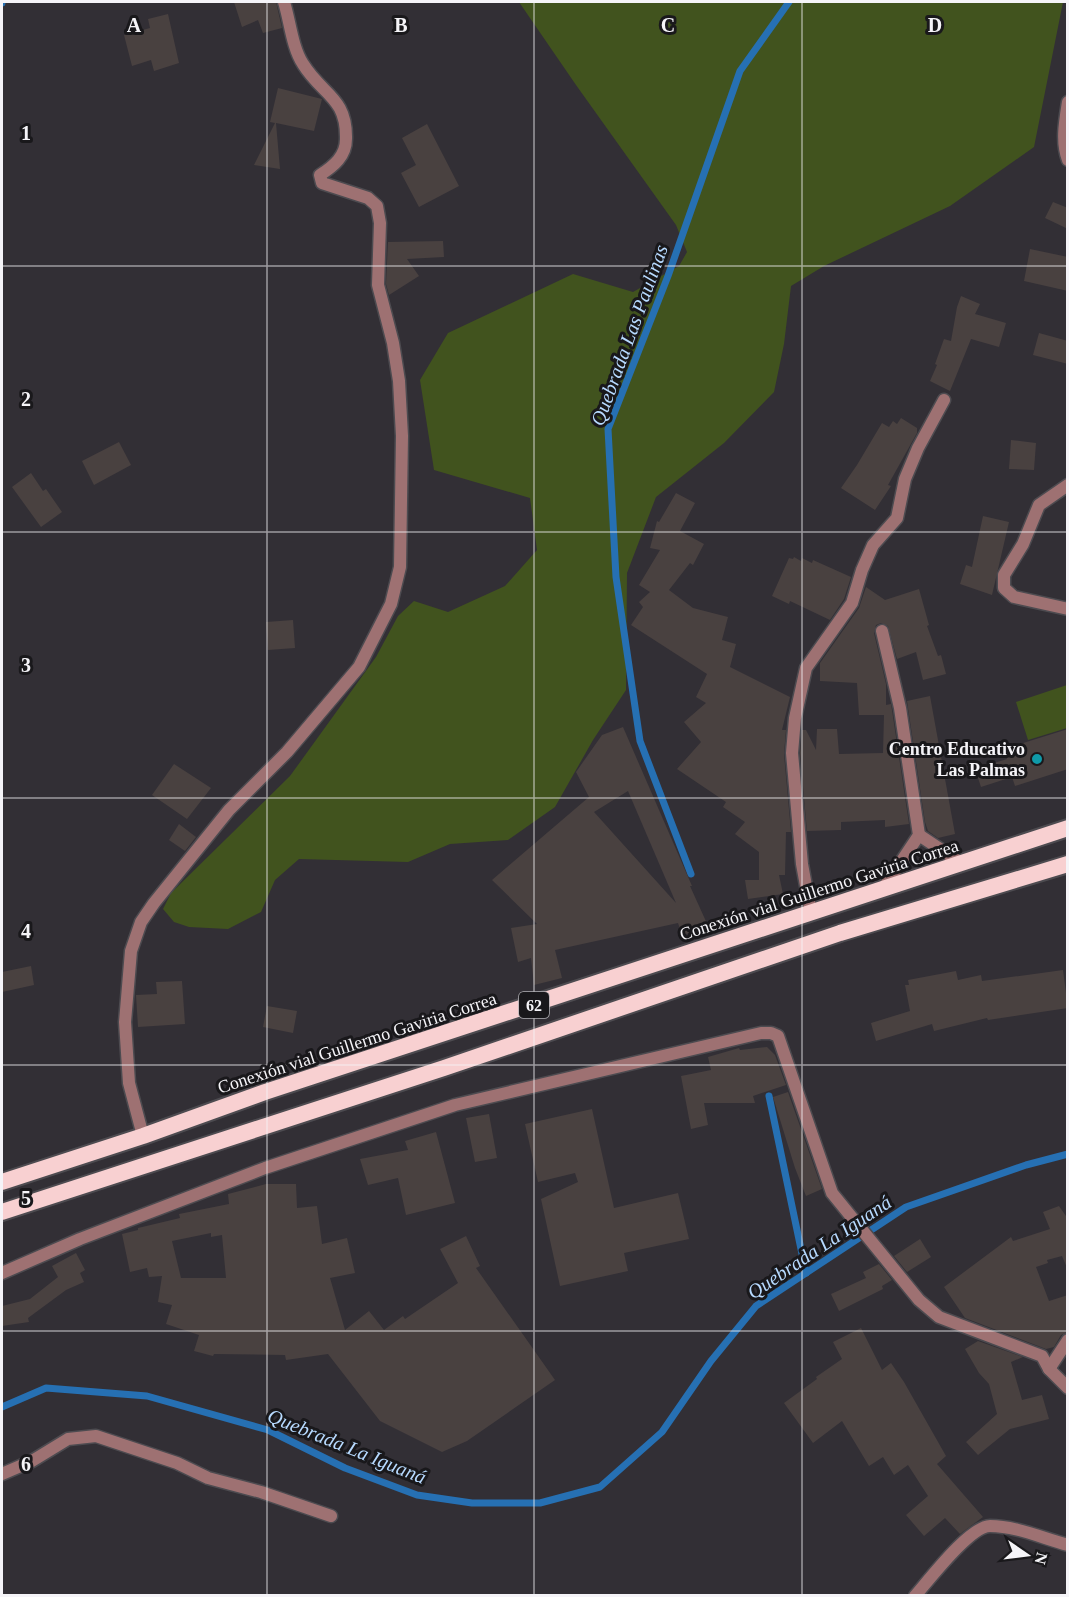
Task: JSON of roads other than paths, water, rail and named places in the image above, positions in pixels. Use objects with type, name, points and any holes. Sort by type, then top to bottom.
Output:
[{"type":"highway","name":"Conexión vial Guillermo Gaviria Correa","points":[[2,1182],[143,1136],[265,1092],[1068,828]]},
{"type":"highway","name":"62","points":[[2,1212],[432,1072],[840,933],[1068,864]]},
{"type":"street","points":[[143,1136],[129,1083],[125,1022],[131,951],[141,922],[230,810],[287,752],[359,667],[391,604],[400,567],[402,436],[399,381],[393,343],[378,285],[380,223],[377,206],[368,198],[322,183],[320,175],[336,163],[346,149],[346,122],[339,106],[302,63],[284,2]]},
{"type":"street","points":[[1068,102],[1064,128],[1064,151],[1068,160]]},
{"type":"street","points":[[811,913],[802,864],[792,753],[795,718],[806,668],[852,603],[862,570],[873,545],[897,518],[905,479],[918,448],[944,400]]},
{"type":"street","points":[[1068,485],[1039,505],[1023,544],[1004,575],[1004,588],[1014,597],[1068,609]]},
{"type":"street","points":[[882,631],[900,708],[919,835],[883,889]]},
{"type":"street","points":[[919,835],[961,863]]},
{"type":"street","points":[[2,1273],[80,1239],[265,1168],[455,1106],[761,1033],[771,1033],[778,1036],[832,1193],[919,1300],[939,1317],[1042,1356],[1048,1369],[1068,1388]]},
{"type":"street","points":[[1048,1369],[1068,1340]]},
{"type":"street","points":[[2,1474],[32,1461],[68,1439],[96,1436],[177,1463],[208,1479],[261,1492],[331,1516]]},
{"type":"street","points":[[915,1596],[966,1538],[987,1526],[1010,1528],[1068,1545]]},
{"type":"waterway","name":"Quebrada Las Paulinas","points":[[691,874],[640,741],[616,577],[608,429],[668,276],[740,71],[789,2]]},
{"type":"waterway","name":"Quebrada Las Paulinas","points":[[769,1096],[806,1273]]},
{"type":"waterway","name":"Quebrada La Iguaná","points":[[2,1407],[46,1388],[147,1396],[268,1430],[345,1468],[417,1495],[472,1503],[540,1503],[600,1487],[662,1432],[711,1361],[756,1306],[906,1207],[1026,1165],[1068,1154]]},
{"type":"place","name":"Centro Educativo Las Palmas","points":[[1037,759]]}]
